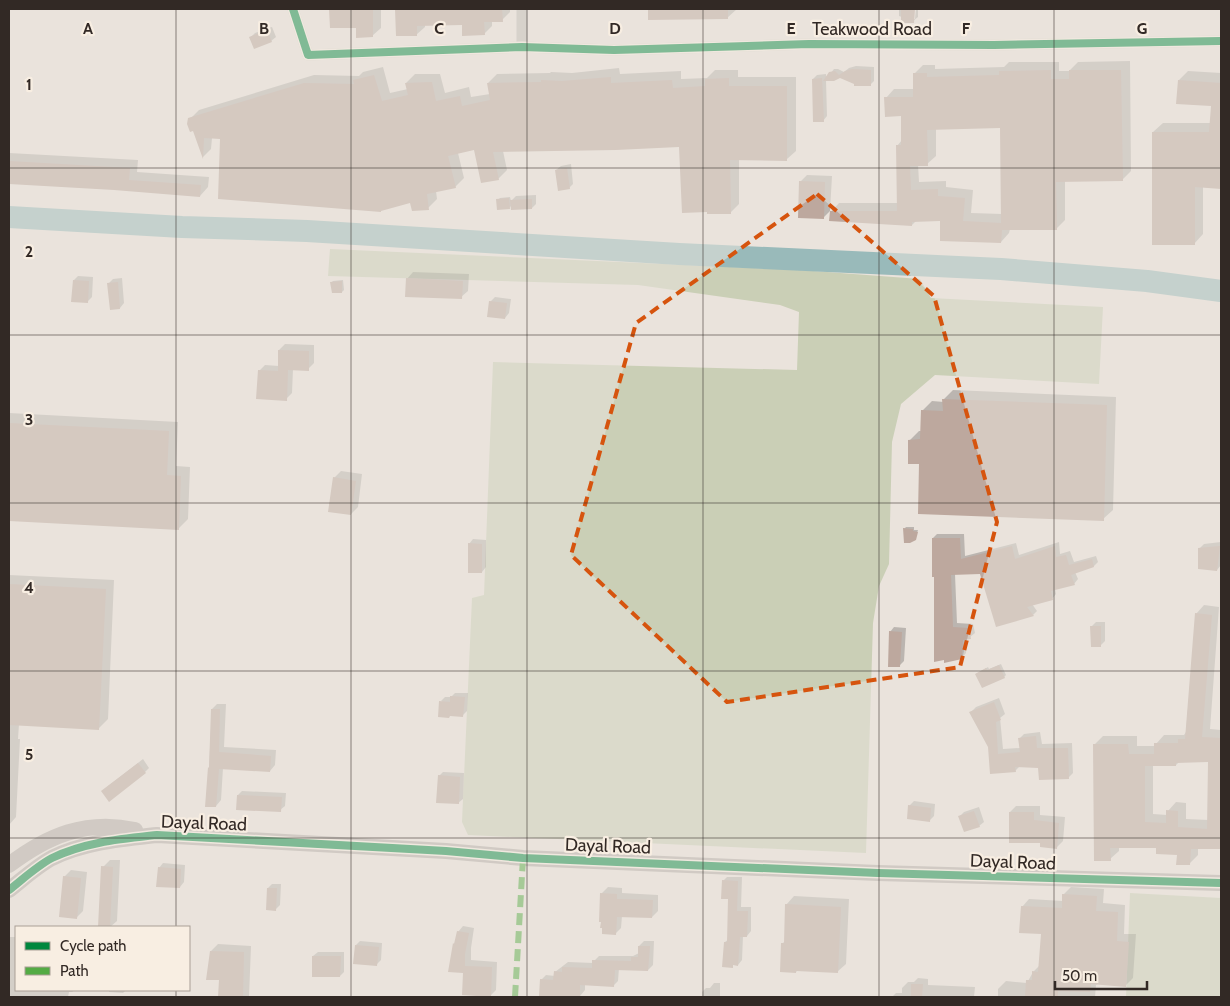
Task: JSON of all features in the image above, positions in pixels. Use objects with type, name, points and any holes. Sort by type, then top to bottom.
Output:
[{"type":"street","name":"Teakwood Road","points":[[293,9],[308,55],[522,47],[614,50],[809,44],[994,45],[1221,41]]},
{"type":"street","points":[[522,9],[522,47]]},
{"type":"street","name":"Dayal Road","points":[[9,865],[56,835],[74,830],[100,827],[119,828],[157,835],[446,851],[523,858],[878,873],[1221,883]]},
{"type":"street","name":"Dayal Road","points":[[9,890],[51,859],[70,850],[117,839],[157,835]]},
{"type":"highlighted area","points":[[817,194],[934,296],[997,522],[960,667],[727,702],[571,555],[636,323]]},
{"type":"green space","points":[[330,249],[800,270],[920,279],[931,298],[1103,307],[1099,384],[935,375],[901,404],[892,442],[889,564],[879,586],[873,623],[866,853],[468,835],[462,822],[472,598],[484,595],[493,362],[797,370],[799,312],[780,305],[638,285],[328,276]]},
{"type":"green space","points":[[1130,893],[1221,898],[1221,997],[1126,997]]},
{"type":"building","points":[[329,9],[373,9],[373,37],[356,38],[356,28],[330,28]]},
{"type":"building","points":[[395,9],[502,9],[503,22],[484,22],[485,35],[462,36],[462,25],[417,26],[417,36],[396,36]]},
{"type":"building","points":[[648,9],[728,9],[728,19],[648,20]]},
{"type":"building","points":[[901,9],[915,9],[914,23],[901,23]]},
{"type":"building","points":[[267,30],[272,42],[254,49],[249,37]]},
{"type":"building","points":[[852,69],[871,70],[871,86],[854,86],[854,84],[840,78],[834,81],[823,81],[829,72],[835,71],[839,75]]},
{"type":"building","points":[[1051,70],[1051,79],[1069,79],[1069,70],[1121,70],[1123,181],[1056,182],[1057,230],[1002,230],[1001,243],[940,241],[940,221],[912,222],[912,226],[829,221],[830,211],[897,211],[896,145],[901,145],[901,116],[885,117],[884,97],[913,97],[913,73],[927,73],[927,77],[999,75],[999,71]],"holes":[[[1000,128],[1001,223],[963,221],[965,198],[938,196],[938,189],[911,190],[910,166],[928,166],[927,130]]]},
{"type":"building","points":[[374,75],[382,101],[408,95],[405,83],[432,82],[436,101],[460,96],[462,106],[490,100],[487,83],[541,82],[541,80],[562,81],[611,77],[611,83],[672,80],[673,88],[705,86],[705,79],[729,78],[729,86],[787,86],[787,161],[730,160],[731,214],[707,214],[707,212],[682,213],[679,147],[493,152],[499,180],[481,183],[474,150],[448,156],[456,188],[427,194],[429,210],[412,211],[410,203],[381,212],[218,199],[220,139],[204,138],[203,159],[193,131],[190,132],[187,124],[188,118],[304,83],[354,84],[353,80]]},
{"type":"building","points":[[822,78],[824,122],[813,122],[812,79]]},
{"type":"building","points":[[1178,80],[1221,83],[1221,189],[1195,187],[1195,245],[1152,245],[1152,132],[1209,132],[1211,106],[1176,104]]},
{"type":"building","points":[[9,161],[130,168],[129,180],[201,185],[200,197],[9,184]]},
{"type":"building","points":[[567,168],[570,189],[558,191],[555,170]]},
{"type":"building","points":[[799,181],[825,182],[824,219],[798,218]]},
{"type":"building","points":[[509,198],[510,209],[497,210],[496,199]]},
{"type":"building","points":[[532,199],[532,209],[511,210],[510,200]]},
{"type":"building","points":[[406,278],[463,281],[462,299],[405,297]]},
{"type":"building","points":[[73,280],[89,281],[88,303],[71,302]]},
{"type":"building","points":[[342,281],[342,293],[332,293],[330,282]]},
{"type":"building","points":[[118,282],[120,309],[110,310],[107,283]]},
{"type":"building","points":[[489,301],[507,303],[505,319],[487,317]]},
{"type":"building","points":[[278,350],[309,351],[309,371],[288,370],[287,401],[256,399],[258,370],[278,371]]},
{"type":"building","points":[[942,399],[1107,405],[1104,521],[918,514],[919,464],[908,464],[908,440],[920,439],[921,410],[943,411]]},
{"type":"building","points":[[9,423],[169,431],[167,475],[181,476],[179,530],[9,521]]},
{"type":"building","points":[[333,477],[356,481],[351,515],[328,512]]},
{"type":"building","points":[[903,528],[913,529],[913,531],[918,532],[916,540],[904,543]]},
{"type":"building","points":[[932,538],[960,538],[961,559],[1012,546],[1015,559],[1055,546],[1056,557],[1066,555],[1069,565],[1092,559],[1094,567],[1071,575],[1075,585],[1051,591],[1053,600],[1027,607],[1034,616],[996,627],[980,574],[951,575],[953,627],[969,628],[971,639],[963,640],[962,659],[944,663],[944,660],[934,662]]},
{"type":"building","points":[[468,543],[482,544],[482,573],[468,573]]},
{"type":"building","points":[[1220,546],[1217,571],[1198,569],[1198,548]]},
{"type":"building","points":[[9,584],[106,589],[99,730],[9,725]]},
{"type":"building","points":[[1195,613],[1212,615],[1202,737],[1221,738],[1221,849],[1191,849],[1190,865],[1176,865],[1177,855],[1156,854],[1156,848],[1110,848],[1111,861],[1094,861],[1093,744],[1128,744],[1129,754],[1154,754],[1154,743],[1178,743],[1178,739],[1185,739]],"holes":[[[1208,762],[1207,829],[1178,827],[1178,811],[1166,810],[1166,823],[1145,822],[1145,766],[1176,766],[1176,763]]]},
{"type":"building","points":[[1090,626],[1101,626],[1101,647],[1091,647]]},
{"type":"building","points":[[889,631],[902,632],[900,667],[888,667]]},
{"type":"building","points":[[999,665],[1005,678],[982,688],[975,674],[986,668],[987,670]]},
{"type":"building","points":[[450,696],[465,697],[463,717],[438,717],[439,701],[450,702]]},
{"type":"building","points":[[994,702],[1001,720],[996,722],[998,754],[1020,752],[1018,738],[1036,736],[1037,748],[1068,748],[1069,779],[1039,780],[1038,768],[1015,767],[1016,772],[990,774],[988,747],[969,712]]},
{"type":"building","points":[[211,709],[220,709],[219,752],[271,756],[270,772],[219,769],[216,807],[205,807],[209,768]]},
{"type":"building","points":[[138,763],[146,773],[109,802],[101,791]]},
{"type":"building","points":[[438,775],[460,777],[459,804],[436,803]]},
{"type":"building","points":[[237,795],[282,797],[281,812],[236,810]]},
{"type":"building","points":[[908,805],[931,808],[930,822],[907,819]]},
{"type":"building","points":[[974,811],[980,827],[964,832],[958,816]]},
{"type":"building","points":[[1009,812],[1034,812],[1034,820],[1059,823],[1057,849],[1040,847],[1040,843],[1009,843]]},
{"type":"building","points":[[101,866],[113,867],[110,926],[98,926]]},
{"type":"building","points":[[158,867],[181,869],[180,888],[156,887]]},
{"type":"building","points":[[63,876],[81,878],[77,919],[59,917]]},
{"type":"building","points":[[722,880],[738,881],[737,911],[748,911],[747,937],[740,937],[738,966],[733,965],[733,968],[722,967],[724,942],[727,942],[728,899],[721,899]]},
{"type":"building","points":[[267,888],[277,888],[276,911],[266,910]]},
{"type":"building","points":[[600,893],[617,894],[617,899],[653,900],[652,918],[617,917],[616,935],[602,934],[601,922],[599,922]]},
{"type":"building","points":[[1062,894],[1097,896],[1096,911],[1118,912],[1117,941],[1129,942],[1126,987],[1091,984],[1090,992],[1058,991],[1058,997],[1025,997],[1026,980],[1032,980],[1032,971],[1038,972],[1041,934],[1019,933],[1021,906],[1062,908]]},
{"type":"building","points":[[785,904],[841,907],[838,973],[780,972],[781,943],[784,943]]},
{"type":"building","points":[[457,931],[469,933],[465,966],[492,967],[491,997],[462,995],[463,973],[448,972]]},
{"type":"building","points":[[355,945],[379,947],[377,966],[353,964]]},
{"type":"building","points":[[638,946],[650,946],[648,971],[615,970],[614,987],[580,985],[580,997],[539,997],[540,979],[553,980],[554,971],[562,972],[562,967],[592,968],[592,960],[631,961],[631,957],[638,957]]},
{"type":"building","points":[[210,951],[244,952],[243,997],[218,997],[219,980],[206,980]]},
{"type":"building","points":[[312,956],[341,956],[340,977],[312,977]]},
{"type":"building","points":[[911,984],[923,984],[922,997],[911,997]]},
{"type":"waterway","points":[[9,217],[182,227],[307,231],[679,254],[1001,269],[1147,281],[1221,291]]},
{"type":"marked path","points":[[515,997],[523,858]]},
{"type":"cycle path","points":[[293,9],[308,55],[522,47],[614,50],[809,44],[994,45],[1221,41]]},
{"type":"cycle path","points":[[9,890],[52,858],[77,848],[103,842],[157,835],[446,851],[523,858],[878,873],[1221,883]]}]
